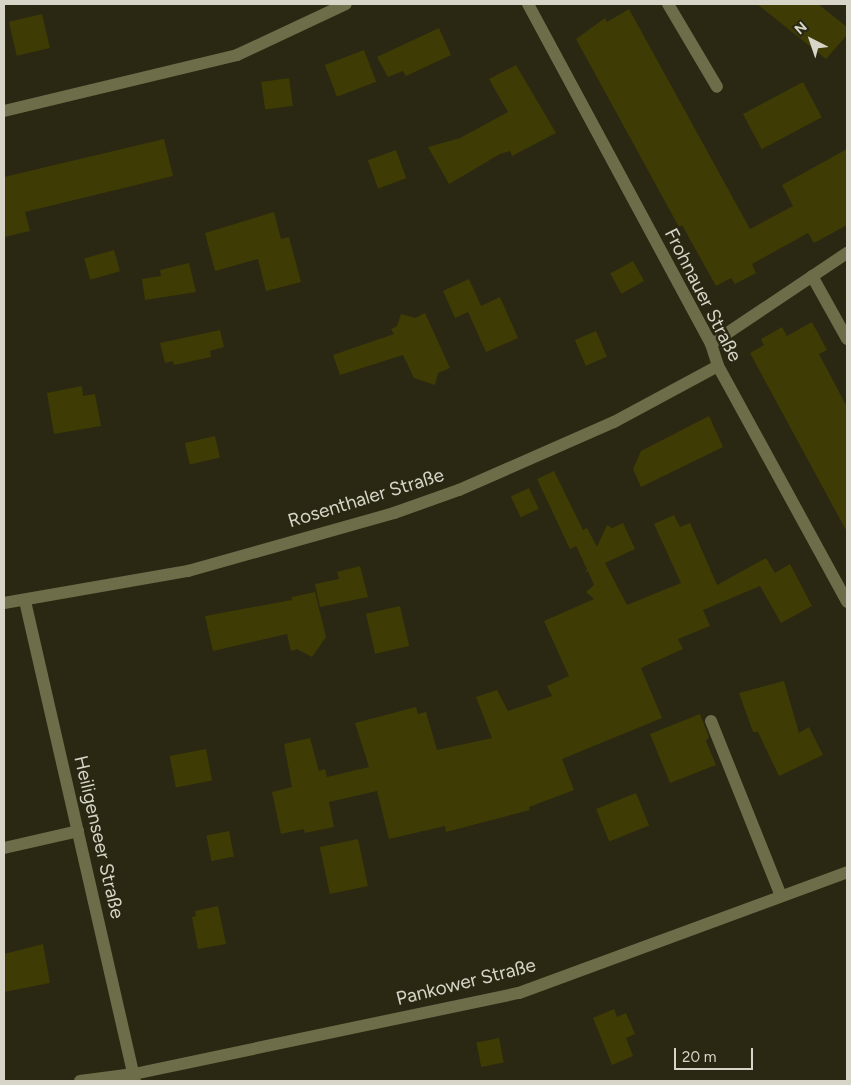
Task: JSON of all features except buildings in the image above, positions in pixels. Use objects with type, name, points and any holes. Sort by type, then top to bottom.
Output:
[{"type":"street","points":[[4,111],[237,55],[346,4]]},
{"type":"street","name":"Frohnauer Straße","points":[[528,4],[711,344],[718,366],[847,602]]},
{"type":"street","points":[[668,4],[717,87]]},
{"type":"street","points":[[711,344],[847,253]]},
{"type":"street","points":[[812,276],[847,339]]},
{"type":"street","name":"Rosenthaler Straße","points":[[4,603],[25,601],[188,571],[394,512],[459,490],[614,422],[718,366]]},
{"type":"street","name":"Heiligenseer Straße","points":[[25,601],[135,1077]]},
{"type":"street","points":[[711,721],[781,896]]},
{"type":"street","points":[[4,848],[78,831]]},
{"type":"street","name":"Pankower Straße","points":[[80,1081],[135,1077],[519,993],[847,872]]}]
